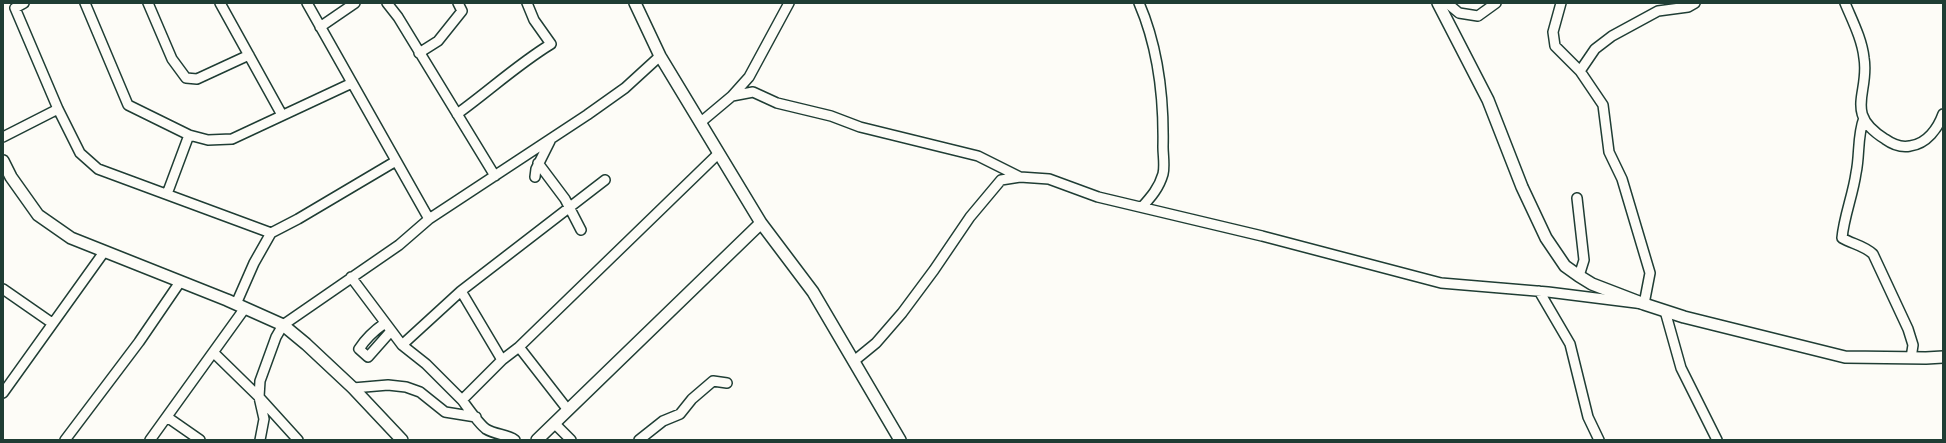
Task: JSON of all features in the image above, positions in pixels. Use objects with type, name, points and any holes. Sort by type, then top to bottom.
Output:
[{"type":"street","points":[[24,3],[15,8],[58,109],[80,153],[98,169],[271,232]]},
{"type":"street","points":[[85,3],[128,105],[190,135],[208,140],[232,140],[352,83]]},
{"type":"street","points":[[148,3],[172,59],[186,78],[196,79],[249,55]]},
{"type":"street","points":[[220,3],[282,115]]},
{"type":"street","points":[[307,3],[429,219]]},
{"type":"street","points":[[320,27],[355,3]]},
{"type":"street","points":[[387,3],[398,18],[495,176]]},
{"type":"street","points":[[419,53],[438,41],[462,11],[458,3]]},
{"type":"street","points":[[457,114],[494,87],[528,58],[551,44],[534,20],[527,3]]},
{"type":"street","points":[[635,3],[660,56],[761,223],[813,292],[900,440]]},
{"type":"street","points":[[701,122],[732,96],[749,77],[789,3]]},
{"type":"street","points":[[1139,3],[1150,27],[1162,104],[1163,139],[1163,172],[1157,190],[1142,207]]},
{"type":"street","points":[[1438,3],[1488,100],[1522,187],[1546,238],[1565,266],[1578,276],[1592,284],[1665,311],[1845,357],[1943,357]]},
{"type":"street","points":[[1446,3],[1459,13],[1478,16],[1496,3]]},
{"type":"street","points":[[1561,3],[1553,32],[1555,46],[1580,71],[1603,105],[1609,152],[1622,179],[1650,273],[1644,304]]},
{"type":"street","points":[[1580,71],[1595,49],[1612,36],[1658,11],[1688,7],[1696,3]]},
{"type":"street","points":[[1845,3],[1860,40],[1865,58],[1860,109],[1867,123],[1884,139],[1895,146],[1910,146],[1927,139],[1939,125],[1943,114]]},
{"type":"street","points":[[260,440],[264,419],[259,397],[260,381],[276,337],[283,325],[351,277],[400,245],[429,219],[625,88],[660,56]]},
{"type":"street","points":[[732,96],[753,92],[777,103],[831,116],[860,127],[978,156],[1020,177]]},
{"type":"street","points":[[3,137],[58,109]]},
{"type":"street","points":[[1864,118],[1857,154],[1857,173],[1843,226],[1842,238],[1865,247],[1873,254],[1908,329],[1913,345],[1911,358]]},
{"type":"street","points":[[167,194],[190,135]]},
{"type":"street","points":[[535,177],[538,163],[552,138]]},
{"type":"street","points":[[462,400],[504,358],[519,347],[719,153]]},
{"type":"street","points":[[3,161],[11,176],[38,215],[71,238],[240,306],[283,325],[306,344],[353,388],[402,440]]},
{"type":"street","points":[[150,440],[214,353],[240,306],[254,263],[271,232],[298,219],[396,161]]},
{"type":"street","points":[[538,163],[548,174],[569,207],[581,230]]},
{"type":"street","points":[[854,361],[876,343],[902,313],[934,270],[970,217],[1001,180],[1020,177],[1049,179],[1098,197],[1262,236],[1441,283],[1539,291],[1644,304]]},
{"type":"street","points":[[402,345],[461,291],[605,180]]},
{"type":"street","points":[[1577,198],[1584,260],[1578,276]]},
{"type":"street","points":[[537,440],[761,223]]},
{"type":"street","points":[[3,393],[104,252]]},
{"type":"street","points":[[351,277],[402,345],[426,364],[462,400],[484,428],[499,436],[509,436],[515,440]]},
{"type":"street","points":[[65,440],[139,342],[180,282]]},
{"type":"street","points":[[3,289],[52,323]]},
{"type":"street","points":[[461,291],[502,360],[504,358]]},
{"type":"street","points":[[1539,291],[1570,344],[1588,417],[1599,440]]},
{"type":"street","points":[[1665,311],[1681,368],[1717,440]]},
{"type":"street","points":[[385,323],[371,333],[359,349],[360,352],[368,357],[391,331]]},
{"type":"street","points":[[519,347],[568,410]]},
{"type":"street","points":[[214,353],[259,397],[298,440]]},
{"type":"street","points":[[639,440],[663,421],[680,414],[692,399],[713,380],[727,383]]},
{"type":"street","points":[[353,388],[388,385],[406,386],[420,392],[445,412],[476,417]]},
{"type":"street","points":[[167,417],[200,440]]},
{"type":"street","points":[[554,423],[571,440]]}]
